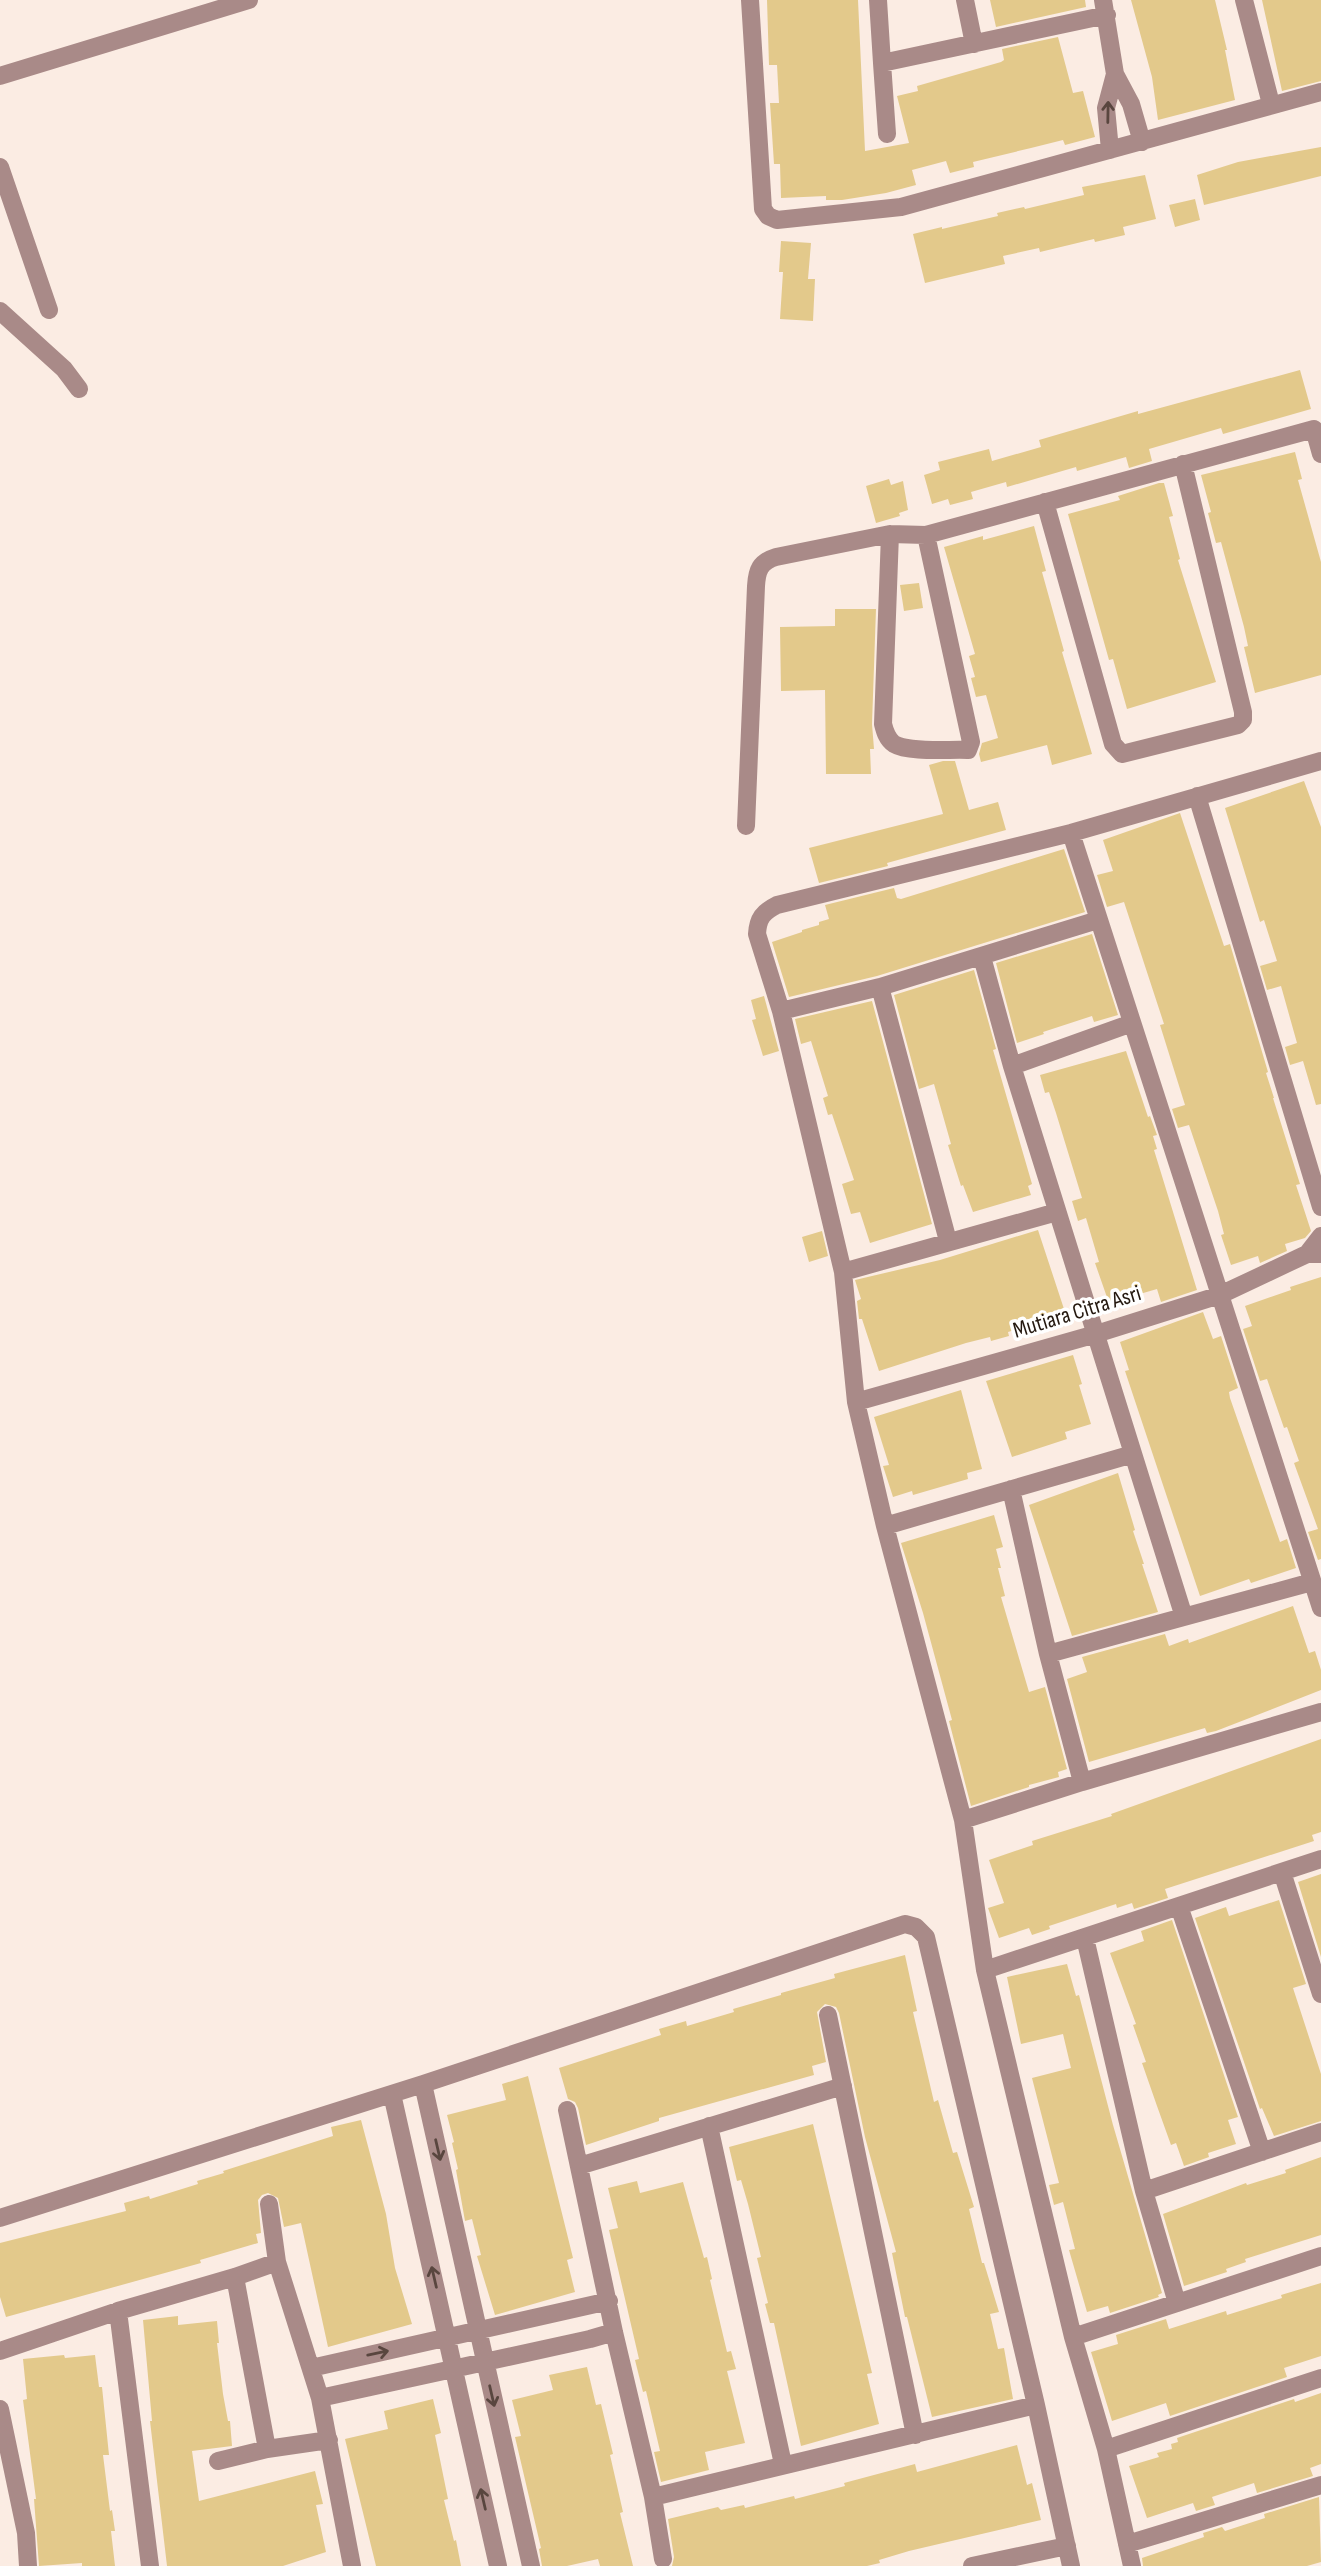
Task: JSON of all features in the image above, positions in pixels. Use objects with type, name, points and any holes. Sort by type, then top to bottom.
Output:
[{"type":"street","points":[[0,76],[249,0]]},
{"type":"street","points":[[750,0],[762,209],[777,220],[901,207],[1321,92]]},
{"type":"street","points":[[878,0],[887,134]]},
{"type":"street","points":[[965,0],[974,44]]},
{"type":"street","points":[[1244,0],[1271,104]]},
{"type":"street","points":[[882,63],[974,44],[1105,8],[1115,74],[1131,104],[1142,142]]},
{"type":"street","points":[[1110,150],[1106,108],[1115,74]]},
{"type":"street","points":[[0,167],[48,310]]},
{"type":"street","points":[[0,311],[56,362],[79,388]]},
{"type":"street","points":[[746,826],[757,571],[763,563],[776,557],[890,534],[926,535],[1317,428],[1321,454]]},
{"type":"street","points":[[1045,502],[1112,744],[1116,750],[1122,754],[1238,724],[1243,720],[1243,712],[1183,464]]},
{"type":"street","points":[[890,534],[883,724],[886,734],[893,743],[906,748],[968,750],[971,742],[926,535]]},
{"type":"street","points":[[1132,2566],[1106,2449],[1073,2337],[985,1970],[963,1820],[885,1526],[856,1402],[843,1272],[781,1010],[757,934],[760,917],[777,905],[1070,833],[1321,761]]},
{"type":"street","points":[[1197,796],[1321,1207]]},
{"type":"street","points":[[1070,833],[1321,1608]]},
{"type":"street","points":[[781,1010],[880,987],[1098,920]]},
{"type":"street","points":[[982,957],[1012,1066],[1184,1617]]},
{"type":"street","points":[[880,987],[948,1241]]},
{"type":"street","points":[[1012,1066],[1132,1023]]},
{"type":"street","points":[[843,1272],[1057,1212]]},
{"type":"street","name":"Mutiara Citra Asri","points":[[856,1402],[1096,1334],[1220,1294],[1314,1254],[1321,1236]]},
{"type":"street","points":[[885,1526],[1133,1454]]},
{"type":"street","points":[[1011,1489],[1048,1654],[1082,1782]]},
{"type":"street","points":[[1048,1654],[1312,1582]]},
{"type":"street","points":[[963,1820],[1082,1782],[1321,1713]]},
{"type":"street","points":[[985,1970],[1321,1859]]},
{"type":"street","points":[[1282,1872],[1321,1994]]},
{"type":"street","points":[[1179,1906],[1262,2152]]},
{"type":"street","points":[[0,2218],[423,2084],[905,1924],[916,1927],[926,1937],[1071,2566]]},
{"type":"street","points":[[1085,1938],[1144,2190],[1177,2303]]},
{"type":"street","points":[[828,2015],[915,2435]]},
{"type":"street","points":[[423,2084],[530,2566]]},
{"type":"street","points":[[579,2166],[843,2086]]},
{"type":"street","points":[[392,2094],[498,2566]]},
{"type":"street","points":[[567,2110],[614,2332],[653,2497],[663,2559]]},
{"type":"street","points":[[709,2126],[783,2464]]},
{"type":"street","points":[[1144,2190],[1321,2132]]},
{"type":"street","points":[[269,2204],[277,2262],[320,2398],[352,2566]]},
{"type":"street","points":[[1073,2337],[1321,2256]]},
{"type":"street","points":[[0,2351],[277,2262]]},
{"type":"street","points":[[235,2277],[267,2449]]},
{"type":"street","points":[[311,2368],[609,2301]]},
{"type":"street","points":[[118,2311],[150,2566]]},
{"type":"street","points":[[320,2398],[614,2332]]},
{"type":"street","points":[[1106,2449],[1321,2378]]},
{"type":"street","points":[[653,2497],[1036,2405]]},
{"type":"street","points":[[0,2409],[26,2533],[27,2566]]},
{"type":"street","points":[[218,2461],[267,2449],[329,2440]]},
{"type":"street","points":[[1127,2543],[1321,2484]]},
{"type":"street","points":[[972,2566],[1067,2546]]},
{"type":"building","points":[[767,0],[858,0],[865,151],[909,143],[897,96],[918,91],[917,86],[1001,62],[1004,60],[1002,49],[1058,37],[1073,93],[1083,91],[1095,137],[1065,145],[1063,140],[973,162],[974,167],[950,173],[946,161],[912,170],[916,185],[886,193],[842,200],[826,200],[826,196],[781,198],[780,164],[774,164],[770,103],[779,103],[777,65],[769,65]]},
{"type":"building","points":[[990,0],[1085,0],[1086,7],[996,27]]},
{"type":"building","points":[[1131,0],[1215,0],[1235,100],[1158,120],[1152,77]]},
{"type":"building","points":[[1262,0],[1321,0],[1321,81],[1282,91]]},
{"type":"building","points":[[1321,147],[1321,176],[1204,205],[1197,175],[1238,162]]},
{"type":"building","points":[[1145,175],[1156,219],[1123,227],[1125,235],[1095,242],[1094,239],[1040,252],[1039,248],[1003,256],[1005,264],[925,283],[913,234],[1084,195],[1082,187]]},
{"type":"building","points":[[1195,199],[1200,220],[1175,227],[1169,205]]},
{"type":"building","points":[[781,241],[811,243],[808,279],[815,279],[813,321],[780,319],[783,272],[779,272]]},
{"type":"building","points":[[1300,370],[1311,409],[1223,434],[1221,428],[1149,449],[1152,461],[1129,468],[1126,457],[1077,471],[1076,467],[1007,487],[1006,482],[971,492],[973,499],[950,505],[948,499],[932,504],[924,475],[940,470],[938,462],[989,449],[992,461],[1041,447],[1039,440],[1138,411],[1138,414]]},
{"type":"building","points":[[1295,452],[1302,479],[1298,480],[1321,562],[1321,675],[1255,693],[1244,647],[1248,646],[1244,627],[1221,542],[1216,543],[1201,475]]},
{"type":"building","points":[[889,479],[891,485],[903,481],[908,510],[899,513],[900,516],[876,523],[866,486]]},
{"type":"building","points":[[1164,483],[1173,516],[1169,517],[1180,559],[1178,560],[1216,682],[1127,709],[1113,659],[1109,660],[1068,514],[1120,500],[1118,496]]},
{"type":"building","points":[[1034,526],[1046,571],[1042,572],[1064,651],[1062,652],[1092,754],[1052,765],[1047,745],[981,762],[979,754],[982,743],[998,738],[986,695],[976,697],[971,678],[975,677],[969,656],[975,654],[944,547]]},
{"type":"building","points":[[919,583],[923,608],[904,611],[900,585]]},
{"type":"building","points":[[835,609],[876,609],[872,724],[874,749],[870,749],[871,774],[826,774],[825,690],[781,691],[780,627],[835,626]]},
{"type":"building","points":[[955,761],[969,810],[998,802],[1006,830],[887,863],[888,866],[819,883],[809,848],[943,814],[929,765]]},
{"type":"building","points":[[1304,781],[1321,827],[1321,1104],[1316,1105],[1303,1061],[1290,1065],[1285,1047],[1297,1043],[1281,986],[1267,990],[1260,966],[1277,961],[1264,920],[1260,922],[1225,808]]},
{"type":"building","points":[[1180,813],[1224,946],[1230,944],[1300,1184],[1296,1185],[1311,1231],[1305,1238],[1285,1244],[1287,1251],[1260,1263],[1258,1256],[1231,1265],[1221,1235],[1224,1234],[1218,1211],[1189,1125],[1178,1128],[1172,1109],[1185,1105],[1160,1025],[1164,1024],[1124,902],[1107,907],[1097,875],[1113,871],[1103,840]]},
{"type":"building","points":[[1064,849],[1085,912],[877,976],[789,997],[772,942],[829,919],[825,905],[894,888],[897,898],[901,899]]},
{"type":"building","points":[[1092,934],[1118,1015],[1094,1022],[1092,1016],[1017,1043],[996,963]]},
{"type":"building","points":[[974,970],[996,1049],[993,1050],[1032,1184],[1028,1186],[1031,1195],[973,1212],[963,1185],[961,1186],[948,1145],[951,1144],[934,1084],[919,1089],[894,995]]},
{"type":"building","points":[[764,996],[779,1051],[763,1056],[752,1020],[756,1019],[751,1000]]},
{"type":"building","points":[[872,1001],[932,1224],[870,1243],[860,1212],[851,1214],[842,1184],[854,1180],[832,1114],[828,1115],[823,1098],[828,1096],[811,1041],[801,1044],[795,1019]]},
{"type":"building","points":[[1126,1051],[1148,1117],[1150,1116],[1157,1135],[1153,1136],[1157,1149],[1154,1150],[1197,1290],[1161,1302],[1157,1289],[1109,1303],[1095,1263],[1099,1262],[1086,1218],[1078,1221],[1072,1201],[1082,1198],[1049,1092],[1045,1093],[1040,1075]]},
{"type":"building","points":[[1038,1230],[1064,1309],[1026,1320],[1028,1326],[1008,1332],[1009,1336],[966,1343],[879,1371],[862,1319],[859,1319],[857,1301],[861,1299],[855,1280],[940,1260]]},
{"type":"building","points":[[822,1231],[828,1256],[809,1262],[802,1237]]},
{"type":"building","points":[[1321,1277],[1321,1559],[1318,1560],[1308,1532],[1318,1529],[1294,1463],[1299,1461],[1267,1379],[1260,1381],[1243,1329],[1252,1326],[1245,1306]]},
{"type":"building","points":[[1203,1312],[1213,1339],[1221,1336],[1238,1388],[1229,1392],[1230,1398],[1280,1542],[1287,1539],[1296,1568],[1251,1583],[1249,1579],[1200,1596],[1125,1371],[1129,1370],[1120,1342]]},
{"type":"building","points":[[1073,1355],[1091,1424],[1065,1432],[1067,1439],[1012,1457],[986,1381]]},
{"type":"building","points":[[961,1390],[982,1469],[967,1473],[968,1479],[913,1495],[912,1491],[893,1497],[883,1466],[889,1465],[874,1417]]},
{"type":"building","points":[[1118,1473],[1142,1564],[1158,1612],[1072,1636],[1029,1505]]},
{"type":"building","points":[[994,1515],[1003,1547],[996,1549],[1005,1596],[1001,1597],[1029,1692],[1045,1687],[1067,1769],[1058,1772],[1059,1777],[971,1806],[949,1721],[952,1720],[901,1543]]},
{"type":"building","points":[[1293,1606],[1309,1653],[1315,1651],[1321,1670],[1321,1690],[1216,1731],[1207,1733],[1205,1728],[1089,1762],[1067,1679],[1087,1672],[1082,1657],[1165,1634],[1169,1646],[1188,1639],[1189,1643]]},
{"type":"building","points":[[1321,1739],[1321,1832],[1312,1835],[1314,1841],[1165,1889],[1168,1898],[1134,1909],[1132,1903],[1117,1908],[1116,1904],[1049,1926],[1050,1929],[1032,1935],[1029,1928],[999,1938],[988,1908],[1004,1903],[989,1860],[1033,1845],[1032,1841],[1112,1816],[1111,1814]]},
{"type":"building","points":[[1321,1874],[1321,1957],[1298,1882]]},
{"type":"building","points":[[1279,1900],[1306,1984],[1293,1988],[1321,2074],[1321,2121],[1274,2136],[1262,2108],[1260,2109],[1195,1918],[1226,1907],[1229,1916]]},
{"type":"building","points":[[1172,1920],[1238,2117],[1228,2120],[1236,2144],[1208,2153],[1209,2157],[1184,2166],[1176,2143],[1171,2145],[1142,2063],[1146,2062],[1133,2025],[1136,2024],[1110,1953],[1144,1941],[1141,1931]]},
{"type":"building","points":[[905,1955],[917,2011],[913,2012],[934,2102],[938,2100],[953,2153],[957,2152],[974,2207],[969,2209],[982,2263],[999,2312],[990,2314],[998,2349],[1004,2348],[1013,2399],[932,2417],[905,2317],[892,2253],[896,2252],[865,2137],[836,2007],[825,2004],[817,2012],[826,2062],[812,2066],[814,2075],[659,2118],[659,2121],[586,2145],[578,2108],[575,2102],[568,2099],[559,2068],[661,2035],[659,2029],[686,2021],[687,2026],[734,2012],[733,2009],[835,1978],[834,1974]]},
{"type":"building","points":[[1067,1964],[1076,1996],[1079,1995],[1113,2125],[1162,2293],[1159,2297],[1110,2313],[1108,2306],[1087,2312],[1069,2250],[1075,2249],[1063,2202],[1054,2205],[1049,2185],[1059,2183],[1032,2078],[1071,2068],[1063,2034],[1021,2044],[1007,1977]]},
{"type":"building","points":[[528,2076],[573,2258],[567,2260],[575,2292],[495,2315],[477,2256],[481,2255],[472,2219],[465,2221],[452,2143],[454,2142],[447,2115],[506,2100],[502,2084]]},
{"type":"building","points":[[361,2120],[386,2214],[395,2268],[412,2324],[328,2347],[301,2223],[284,2227],[278,2198],[268,2193],[258,2200],[261,2233],[256,2234],[258,2243],[200,2260],[201,2263],[6,2317],[0,2297],[0,2243],[126,2211],[124,2203],[149,2196],[150,2199],[198,2184],[197,2181],[224,2173],[223,2171],[333,2136],[331,2127]]},
{"type":"building","points":[[813,2124],[872,2373],[867,2374],[879,2424],[801,2446],[774,2323],[770,2323],[765,2304],[768,2303],[757,2258],[761,2257],[748,2204],[741,2180],[737,2181],[729,2147]]},
{"type":"building","points":[[1321,2157],[1321,2235],[1245,2259],[1246,2262],[1226,2269],[1227,2272],[1184,2286],[1163,2214],[1246,2183],[1247,2185],[1286,2173],[1285,2170]]},
{"type":"building","points":[[637,2181],[640,2193],[683,2182],[704,2258],[707,2257],[727,2352],[731,2351],[736,2369],[727,2371],[745,2443],[705,2452],[709,2470],[661,2482],[654,2452],[660,2451],[646,2391],[643,2392],[635,2360],[639,2359],[609,2230],[618,2228],[608,2188]]},
{"type":"building","points":[[1321,2283],[1321,2356],[1284,2368],[1287,2377],[1170,2416],[1166,2403],[1112,2421],[1091,2352],[1118,2344],[1116,2335],[1166,2319],[1169,2329],[1226,2311],[1227,2315]]},
{"type":"building","points":[[178,2316],[178,2325],[217,2321],[223,2394],[230,2421],[232,2446],[192,2451],[199,2501],[315,2471],[323,2504],[316,2505],[326,2552],[283,2566],[167,2566],[150,2421],[143,2320]]},
{"type":"building","points":[[64,2355],[65,2358],[95,2355],[99,2387],[102,2387],[109,2455],[103,2455],[115,2531],[111,2531],[115,2566],[82,2566],[82,2563],[39,2566],[36,2499],[23,2400],[27,2399],[23,2359]]},
{"type":"building","points":[[587,2367],[596,2405],[601,2404],[613,2454],[610,2455],[623,2512],[620,2513],[633,2566],[600,2566],[598,2559],[567,2566],[542,2566],[541,2548],[515,2437],[521,2436],[512,2400],[553,2390],[549,2375]]},
{"type":"building","points":[[1321,2393],[1321,2464],[1310,2468],[1313,2476],[1257,2493],[1254,2483],[1212,2497],[1215,2505],[1196,2511],[1193,2503],[1147,2518],[1129,2466],[1159,2457],[1157,2453],[1172,2449],[1171,2444],[1178,2442],[1177,2438],[1294,2399],[1295,2402]]},
{"type":"building","points":[[433,2399],[441,2433],[435,2435],[448,2499],[444,2500],[461,2566],[376,2566],[345,2439],[388,2429],[384,2411]]},
{"type":"building","points":[[1017,2445],[1027,2485],[1032,2483],[1041,2520],[909,2551],[867,2566],[672,2566],[674,2557],[668,2519],[718,2507],[721,2510],[744,2505],[745,2508],[794,2496],[795,2499],[915,2464],[917,2472]]},
{"type":"building","points":[[1319,2497],[1321,2562],[1307,2566],[1143,2566],[1142,2558],[1204,2537],[1203,2533],[1222,2527],[1225,2531],[1265,2518],[1264,2514]]}]
